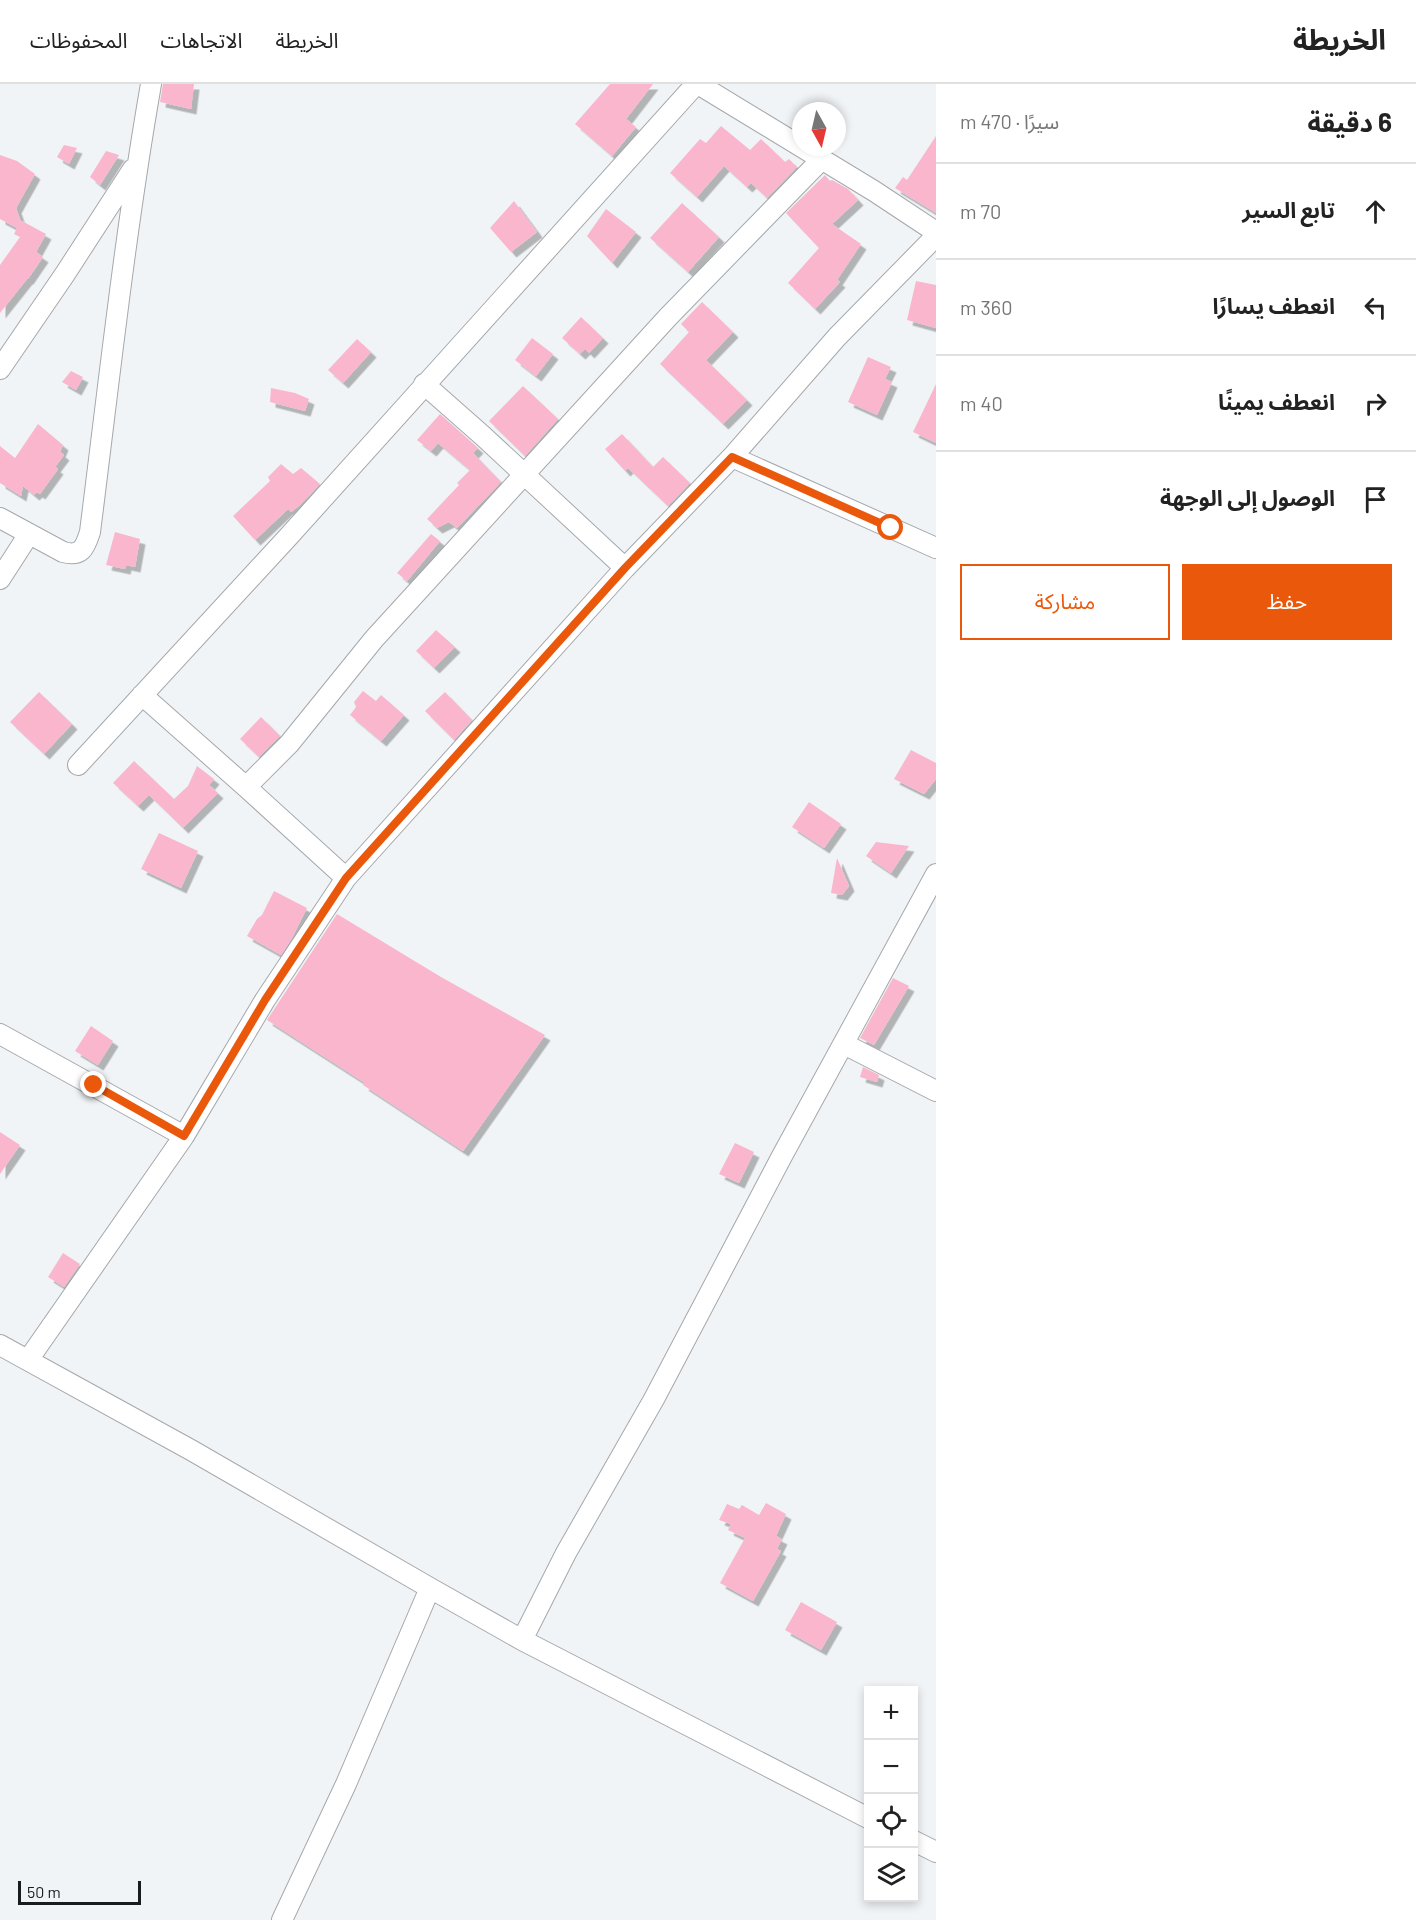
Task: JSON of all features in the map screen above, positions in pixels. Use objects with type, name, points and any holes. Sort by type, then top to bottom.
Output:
[{"type":"street","points":[[0,518],[63,552],[72,554],[81,551],[87,544],[119,291],[137,162],[151,84]]},
{"type":"street","points":[[28,1360],[184,1136],[265,1000],[346,878],[625,568],[732,457],[837,337],[936,234],[697,84],[289,536],[78,765]]},
{"type":"street","points":[[246,787],[289,744],[374,639],[668,317],[821,160]]},
{"type":"street","points":[[0,369],[66,274],[137,162]]},
{"type":"street","points":[[424,384],[625,568]]},
{"type":"street","points":[[732,457],[936,548]]},
{"type":"street","points":[[0,579],[29,534]]},
{"type":"street","points":[[142,695],[346,878]]},
{"type":"street","points":[[522,1640],[566,1553],[654,1399],[782,1156],[936,874]]},
{"type":"street","points":[[0,1034],[184,1136]]},
{"type":"street","points":[[844,1044],[936,1091]]},
{"type":"street","points":[[0,1345],[323,1525],[522,1640],[864,1816]]},
{"type":"street","points":[[282,1920],[345,1784],[430,1588]]},
{"type":"street","points":[[918,1843],[936,1852]]},
{"type":"building","points":[[163,84],[194,84],[191,109],[160,102]]},
{"type":"building","points":[[610,84],[653,84],[626,119],[636,127],[612,156],[575,124]]},
{"type":"building","points":[[721,126],[750,150],[761,139],[785,162],[789,159],[797,167],[767,198],[751,183],[747,187],[724,166],[697,197],[670,173],[700,139],[706,143]]},
{"type":"building","points":[[936,136],[936,213],[895,188],[903,177],[907,180]]},
{"type":"building","points":[[64,145],[77,148],[69,164],[57,157]]},
{"type":"building","points":[[106,151],[119,155],[100,185],[90,177]]},
{"type":"building","points":[[0,155],[17,161],[35,174],[16,208],[21,222],[46,234],[36,252],[43,257],[0,313],[0,265],[20,237],[14,234],[17,228],[0,219]]},
{"type":"building","points":[[825,175],[830,181],[848,189],[858,200],[832,224],[861,244],[837,280],[840,282],[815,309],[788,283],[819,248],[786,213]]},
{"type":"building","points":[[514,201],[537,232],[511,252],[490,228]]},
{"type":"building","points":[[682,203],[719,237],[688,272],[650,238]]},
{"type":"building","points":[[606,209],[636,232],[612,263],[587,236]]},
{"type":"building","points":[[916,281],[936,285],[936,328],[907,320]]},
{"type":"building","points":[[702,302],[733,332],[706,360],[747,400],[723,424],[660,364],[689,332],[681,324]]},
{"type":"building","points":[[581,317],[603,338],[589,353],[585,349],[580,354],[562,338]]},
{"type":"building","points":[[532,338],[553,354],[536,376],[515,360]]},
{"type":"building","points":[[357,339],[371,352],[343,383],[328,370]]},
{"type":"building","points":[[868,357],[891,367],[885,379],[892,382],[877,415],[848,402]]},
{"type":"building","points":[[71,371],[83,377],[76,390],[62,382]]},
{"type":"building","points":[[936,384],[936,443],[913,432]]},
{"type":"building","points":[[523,386],[558,419],[525,456],[489,421]]},
{"type":"building","points":[[271,388],[295,393],[309,399],[305,411],[270,402]]},
{"type":"building","points":[[440,414],[478,448],[473,453],[501,482],[457,528],[449,522],[437,528],[427,519],[470,470],[438,443],[431,451],[417,440]]},
{"type":"building","points":[[38,424],[63,445],[60,452],[64,455],[55,467],[58,469],[40,494],[37,492],[34,495],[23,486],[21,496],[0,483],[0,446],[15,458]]},
{"type":"building","points":[[622,434],[653,467],[663,457],[690,483],[668,506],[628,468],[625,471],[605,449]]},
{"type":"building","points":[[281,464],[293,474],[301,468],[320,484],[300,505],[291,512],[288,509],[255,540],[233,516],[270,481],[268,477]]},
{"type":"building","points":[[115,532],[140,539],[135,567],[126,565],[125,569],[106,565]]},
{"type":"building","points":[[431,534],[440,541],[407,581],[397,573]]},
{"type":"building","points":[[436,630],[455,647],[434,668],[416,651]]},
{"type":"building","points":[[363,691],[376,701],[381,695],[404,715],[381,741],[350,715],[356,707],[354,702]]},
{"type":"building","points":[[39,692],[72,724],[44,754],[10,722]]},
{"type":"building","points":[[445,692],[472,720],[454,740],[425,711]]},
{"type":"building","points":[[261,717],[280,736],[259,757],[240,739]]},
{"type":"building","points":[[911,750],[936,763],[936,779],[924,794],[894,779]]},
{"type":"building","points":[[134,761],[174,799],[188,786],[197,766],[214,779],[209,785],[218,793],[183,828],[149,795],[138,806],[113,783]]},
{"type":"building","points":[[809,802],[841,824],[824,848],[792,827]]},
{"type":"building","points":[[159,833],[198,851],[181,888],[141,869]]},
{"type":"building","points":[[876,842],[909,846],[891,873],[866,856]]},
{"type":"building","points":[[837,858],[849,886],[842,895],[831,893]]},
{"type":"building","points":[[274,891],[307,908],[281,955],[247,936],[262,915]]},
{"type":"building","points":[[337,914],[441,977],[545,1035],[463,1151],[363,1085],[365,1083],[267,1020]]},
{"type":"building","points":[[893,978],[909,986],[874,1045],[860,1038]]},
{"type":"building","points":[[91,1026],[113,1041],[98,1065],[75,1051]]},
{"type":"building","points":[[863,1067],[879,1075],[877,1082],[860,1077]]},
{"type":"building","points":[[0,1132],[20,1145],[0,1174]]},
{"type":"building","points":[[735,1143],[754,1152],[739,1183],[719,1174]]},
{"type":"building","points":[[63,1253],[80,1264],[64,1287],[48,1277]]},
{"type":"building","points":[[766,1503],[786,1514],[776,1536],[782,1539],[777,1549],[781,1551],[753,1601],[720,1583],[745,1538],[728,1530],[731,1524],[719,1520],[727,1504],[739,1509],[742,1505],[759,1515]]},
{"type":"building","points":[[801,1602],[837,1622],[821,1650],[785,1630]]},
{"type":"route","points":[[94,1085],[184,1136],[265,1000],[346,878],[625,568],[732,457],[891,528]]}]
